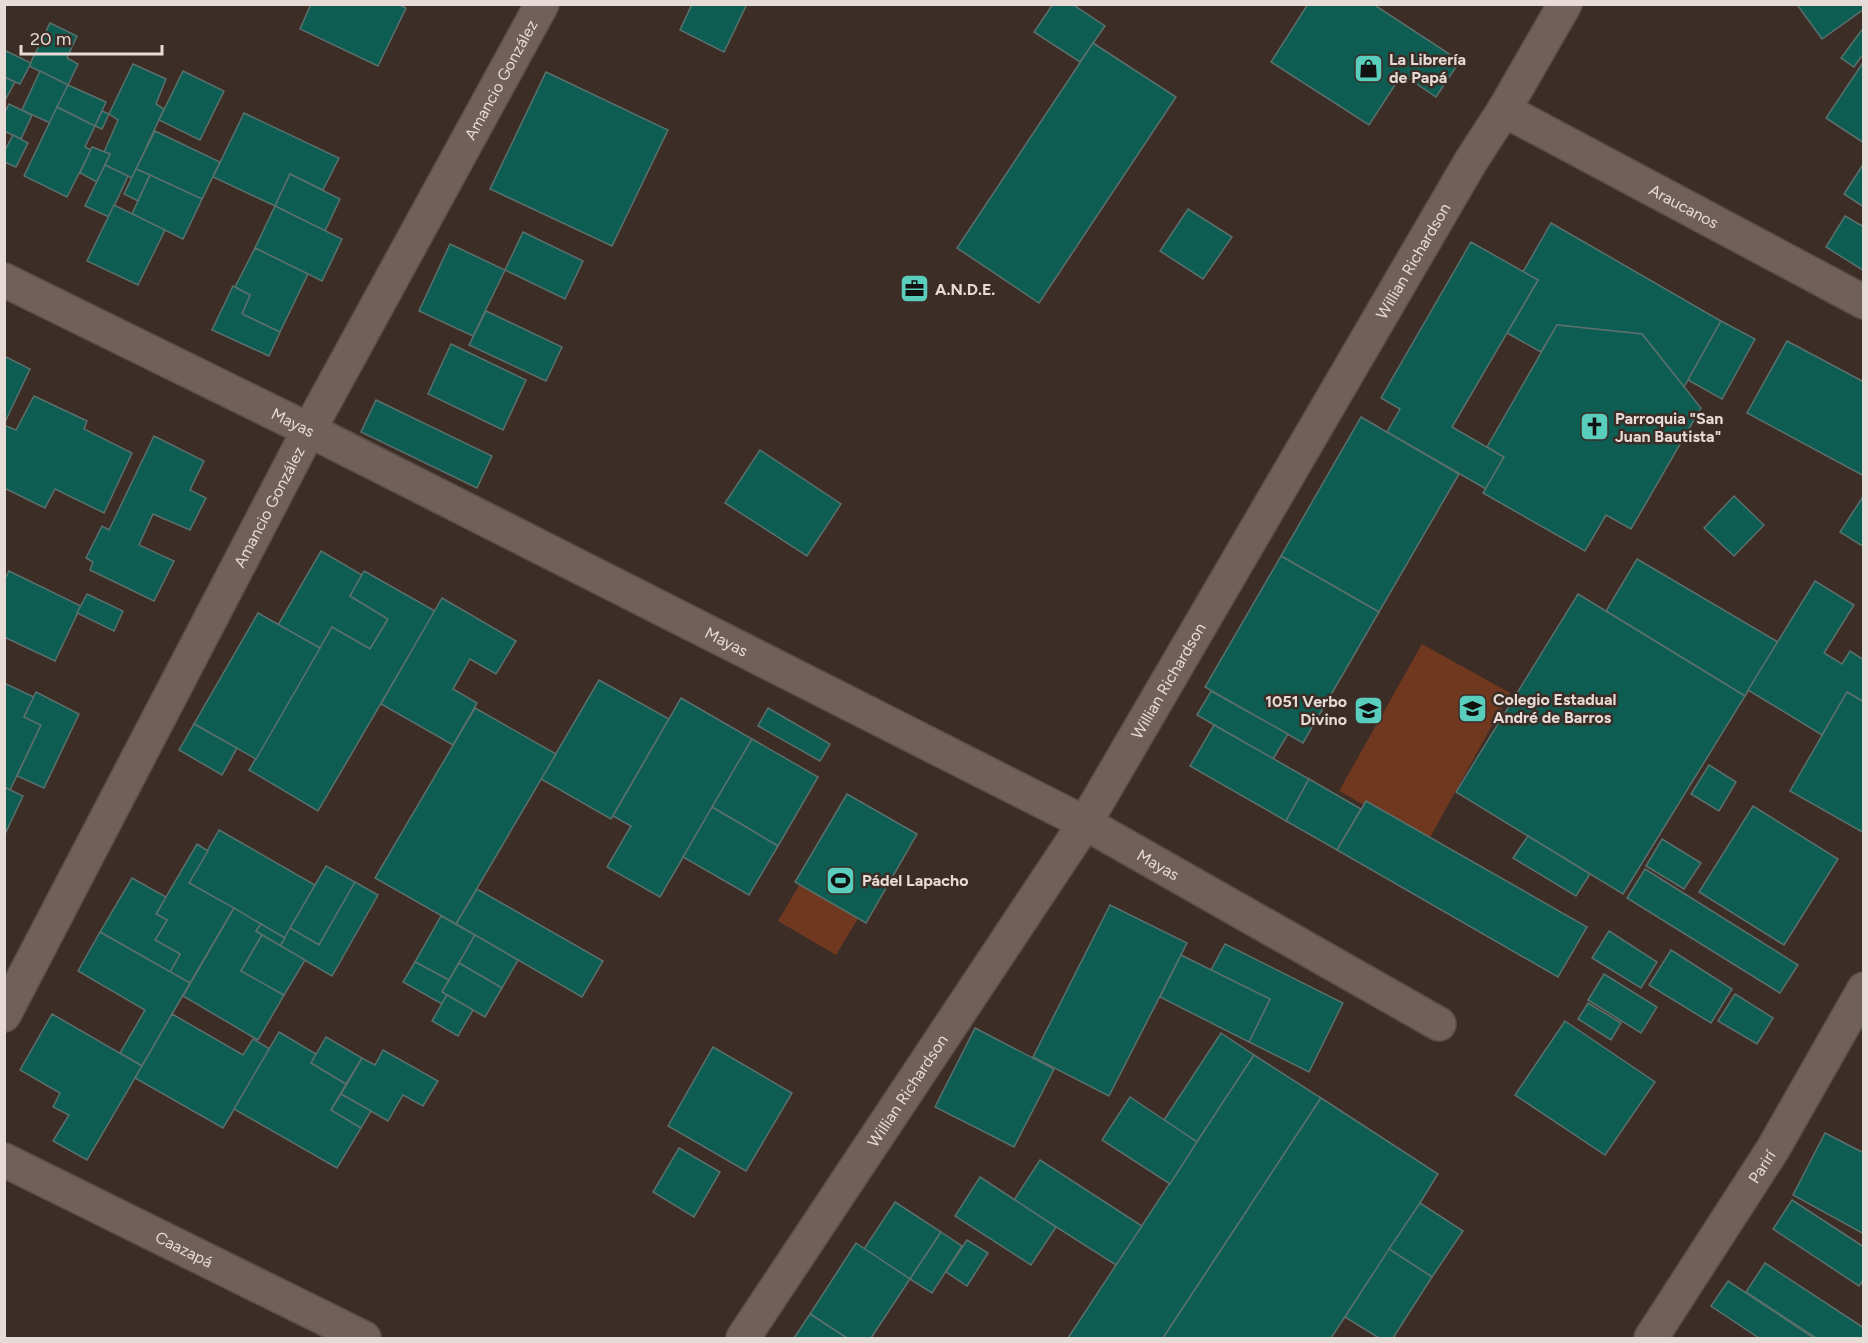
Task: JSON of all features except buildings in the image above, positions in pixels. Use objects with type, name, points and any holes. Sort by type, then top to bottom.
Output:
[{"type":"street","name":"Amancio González","points":[[4,1015],[309,430],[542,4]]},
{"type":"street","name":"Willian Richardson","points":[[743,1338],[1085,823],[1465,171],[1504,110],[1565,4]]},
{"type":"street","name":"Araucanos","points":[[1504,110],[1863,302]]},
{"type":"street","name":"Mayas","points":[[4,280],[309,430],[1085,823],[1439,1024]]},
{"type":"street","name":"Parirí","points":[[1651,1338],[1773,1149],[1863,989]]},
{"type":"street","name":"Caazapá","points":[[4,1160],[364,1338]]},
{"type":"shaded area","points":[[1422,644],[1510,693],[1428,841],[1339,791]]},
{"type":"shaded area","name":"Pádel Lapacho","points":[[846,806],[905,840],[836,955],[778,921]]},
{"type":"place","name":"La Librería de Papá","points":[[1368,68]]},
{"type":"place","name":"A.N.D.E.","points":[[914,289]]},
{"type":"place","name":"Parroquia \"San Juan Bautista\"","points":[[1594,427]]},
{"type":"place","name":"Colegio Estadual André de Barros","points":[[1472,708]]},
{"type":"place","name":"1051 Verbo Divino","points":[[1368,710]]},
{"type":"place","name":"Pádel Lapacho","points":[[841,880]]}]
